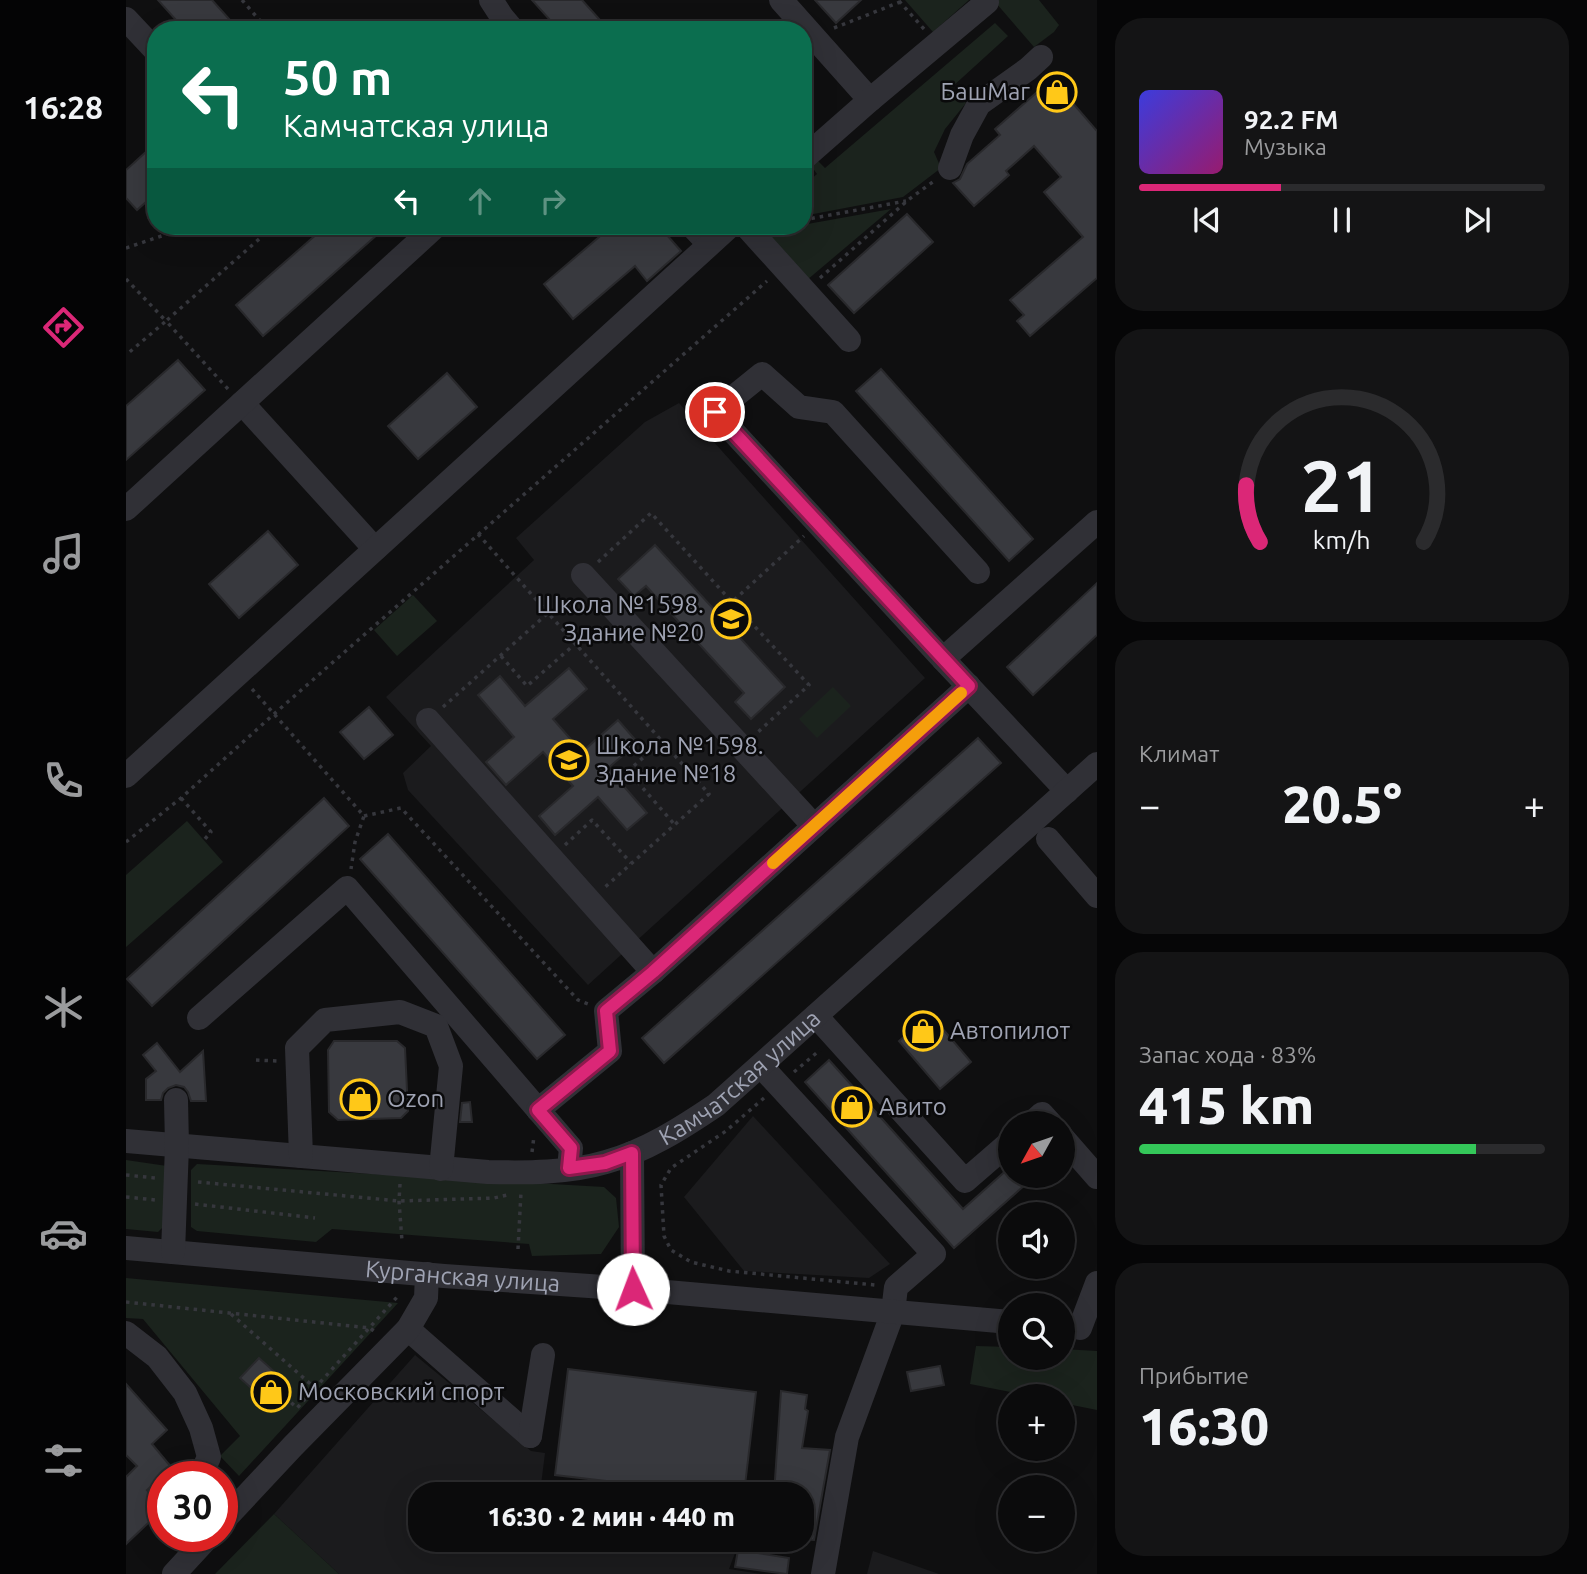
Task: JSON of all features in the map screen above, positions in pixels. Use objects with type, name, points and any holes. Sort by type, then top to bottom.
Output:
[{"type":"street","points":[[491,0],[506,21]]},
{"type":"street","points":[[781,0],[800,21]]},
{"type":"street","points":[[812,151],[987,2]]},
{"type":"street","points":[[126,19],[147,41]]},
{"type":"street","points":[[812,35],[870,100]]},
{"type":"street","points":[[950,168],[962,135],[979,104],[1041,57]]},
{"type":"street","points":[[126,509],[426,235]]},
{"type":"street","points":[[700,235],[709,244]]},
{"type":"street","points":[[126,776],[720,235]]},
{"type":"street","points":[[754,235],[849,340]]},
{"type":"street","points":[[978,572],[834,412],[799,407],[762,374],[715,412],[1067,791]]},
{"type":"street","points":[[242,403],[375,548]]},
{"type":"street","points":[[943,659],[1097,522]]},
{"type":"street","points":[[583,575],[814,826]]},
{"type":"street","points":[[538,1110],[610,1051],[606,1011],[653,972],[969,686]]},
{"type":"street","points":[[428,720],[653,972]]},
{"type":"street","name":"Камчатская улица","points":[[126,1141],[442,1169],[527,1173],[605,1163],[632,1153],[688,1125],[716,1104],[1097,764]]},
{"type":"street","points":[[1048,839],[1097,896]]},
{"type":"street","points":[[198,1018],[347,888],[571,1148],[569,1168]]},
{"type":"street","points":[[301,1156],[297,1048],[325,1020],[400,1012],[436,1026],[451,1066],[442,1169]]},
{"type":"street","points":[[816,1016],[965,1181],[998,1152]]},
{"type":"street","points":[[761,1066],[934,1254],[896,1287],[893,1311],[847,1437],[823,1574]]},
{"type":"street","points":[[173,1252],[176,1100]]},
{"type":"street","points":[[1075,1152],[1097,1177]]},
{"type":"street","points":[[632,1153],[633,1289]]},
{"type":"street","name":"Курганская улица","points":[[126,1248],[998,1321]]},
{"type":"street","points":[[238,1505],[400,1338],[426,1298],[427,1274]]},
{"type":"street","points":[[1080,1328],[1097,1283]]},
{"type":"street","points":[[126,1333],[157,1357],[185,1393],[201,1428],[209,1457],[207,1461]]},
{"type":"street","points":[[400,1338],[530,1436],[543,1355]]},
{"type":"street","points":[[174,1574],[194,1552]]},
{"type":"path","points":[[242,0],[260,21]]},
{"type":"path","points":[[815,38],[899,1],[937,44]]},
{"type":"path","points":[[805,291],[950,168]]},
{"type":"path","points":[[812,218],[908,201]]},
{"type":"path","points":[[126,248],[164,235]]},
{"type":"path","points":[[126,355],[264,235]]},
{"type":"path","points":[[126,842],[181,798],[783,266]]},
{"type":"path","points":[[126,279],[242,403]]},
{"type":"path","points":[[583,575],[651,513],[809,685],[741,747]]},
{"type":"path","points":[[478,534],[709,794],[589,901]]},
{"type":"path","points":[[732,602],[800,539]]},
{"type":"path","points":[[428,720],[548,614]]},
{"type":"path","points":[[501,656],[527,685],[575,643]]},
{"type":"path","points":[[238,673],[364,816]]},
{"type":"path","points":[[662,741],[628,771],[675,825]]},
{"type":"path","points":[[181,798],[211,832],[204,840]]},
{"type":"path","points":[[364,816],[401,807],[578,1000],[606,1011]]},
{"type":"path","points":[[347,888],[355,842],[364,816]]},
{"type":"path","points":[[551,858],[592,820],[631,864]]},
{"type":"path","points":[[834,1037],[726,1131],[671,1168],[661,1185],[664,1236],[671,1250],[691,1262],[729,1271],[896,1287]]},
{"type":"path","points":[[401,1165],[399,1201],[402,1241]]},
{"type":"path","points":[[126,1175],[175,1191],[315,1218]]},
{"type":"path","points":[[126,1197],[175,1191],[399,1201],[494,1199],[522,1192],[518,1249]]},
{"type":"path","points":[[285,1397],[297,1408],[398,1296]]},
{"type":"path","points":[[126,1302],[370,1328],[400,1338]]},
{"type":"path","points":[[229,1313],[315,1388]]},
{"type":"shaded area","points":[[905,0],[969,0],[933,32]]},
{"type":"shaded area","points":[[999,0],[1039,0],[1059,25],[1034,47],[996,3]]},
{"type":"shaded area","points":[[995,23],[1008,36],[952,87],[966,103],[945,129],[934,152],[941,168],[903,197],[812,214],[812,178],[817,174],[812,167],[812,160],[815,158],[825,168]]},
{"type":"shaded area","points":[[891,209],[807,280],[766,235],[812,235],[812,223]]},
{"type":"shaded area","points":[[679,403],[925,678],[588,985],[408,790],[403,773],[431,746],[386,697],[534,560],[516,538],[645,422]]},
{"type":"shaded area","points":[[413,595],[437,621],[397,656],[374,630]]},
{"type":"shaded area","points":[[833,687],[851,706],[817,738],[799,719]]},
{"type":"shaded area","points":[[187,821],[223,862],[126,947],[126,875]]},
{"type":"shaded area","points":[[753,1116],[890,1264],[869,1278],[744,1271],[684,1197]]},
{"type":"shaded area","points":[[126,1160],[167,1166],[166,1224],[158,1232],[126,1229]]},
{"type":"shaded area","points":[[197,1164],[604,1187],[616,1198],[619,1227],[601,1254],[532,1256],[529,1244],[332,1229],[316,1242],[197,1231],[191,1227],[191,1170]]},
{"type":"shaded area","points":[[126,1278],[398,1303],[239,1476],[238,1461],[225,1461],[220,1456],[240,1436],[143,1319],[126,1318]]},
{"type":"shaded area","points":[[976,1346],[998,1347],[998,1370],[1075,1370],[1075,1350],[1097,1351],[1097,1410],[1075,1406],[1075,1384],[998,1384],[998,1390],[970,1384]]},
{"type":"shaded area","points":[[415,1355],[531,1451],[545,1453],[541,1482],[408,1482],[408,1552],[735,1552],[729,1569],[761,1574],[339,1574],[274,1514]]},
{"type":"shaded area","points":[[274,1514],[339,1574],[215,1574]]},
{"type":"shaded area","points":[[873,1551],[939,1574],[867,1574]]},
{"type":"building","points":[[158,0],[212,0],[231,21],[177,21]]},
{"type":"building","points":[[532,0],[582,0],[601,21],[551,21]]},
{"type":"building","points":[[815,0],[861,0],[836,23]]},
{"type":"building","points":[[1052,79],[1097,131],[1097,278],[1030,336],[1017,321],[1024,315],[1010,300],[1083,237],[1044,192],[1061,177],[1034,146],[1006,171],[1009,175],[974,206],[953,183],[960,179],[967,164],[1000,135],[995,129]]},
{"type":"building","points":[[147,151],[147,201],[137,210],[126,198],[126,170]]},
{"type":"building","points":[[907,214],[933,242],[854,313],[828,285]]},
{"type":"building","points":[[316,235],[377,235],[263,336],[236,305]]},
{"type":"building","points":[[601,235],[667,235],[681,251],[647,281],[635,266],[573,319],[544,284]]},
{"type":"building","points":[[178,360],[205,390],[126,460],[126,406]]},
{"type":"building","points":[[881,369],[1033,539],[1009,561],[856,391]]},
{"type":"building","points":[[447,373],[477,407],[418,459],[388,426]]},
{"type":"building","points":[[268,531],[298,565],[239,618],[209,584]]},
{"type":"building","points":[[655,545],[785,687],[751,719],[735,702],[744,693],[646,586],[634,596],[618,579]]},
{"type":"building","points":[[1097,583],[1097,635],[1033,695],[1007,667]]},
{"type":"building","points":[[569,668],[587,689],[553,719],[582,752],[618,720],[638,743],[608,768],[647,813],[627,830],[598,797],[555,835],[539,816],[573,786],[543,752],[506,785],[486,762],[514,737],[478,695],[500,676],[525,706]]},
{"type":"building","points":[[369,707],[393,735],[364,759],[340,732]]},
{"type":"building","points":[[978,738],[1001,763],[664,1063],[642,1038]]},
{"type":"building","points":[[324,798],[349,826],[152,1006],[127,979]]},
{"type":"building","points":[[388,834],[565,1035],[537,1059],[360,859]]},
{"type":"building","points":[[930,1014],[971,1062],[940,1089],[899,1041]]},
{"type":"building","points":[[334,1041],[397,1041],[405,1048],[408,1111],[401,1118],[338,1120],[329,1112],[328,1050]]},
{"type":"building","points":[[157,1043],[180,1072],[203,1051],[206,1101],[191,1101],[184,1087],[176,1085],[163,1093],[161,1100],[146,1100],[146,1079],[156,1071],[143,1055]]},
{"type":"building","points":[[829,1060],[963,1209],[998,1178],[998,1188],[1022,1188],[1006,1202],[998,1202],[998,1209],[954,1248],[805,1082]]},
{"type":"building","points":[[470,1102],[472,1122],[460,1122],[462,1103]]},
{"type":"building","points":[[259,1358],[288,1384],[269,1404],[240,1378]]},
{"type":"building","points":[[940,1366],[944,1385],[911,1391],[907,1372]]},
{"type":"building","points":[[568,1369],[756,1392],[745,1482],[615,1482],[555,1475]]},
{"type":"building","points":[[126,1384],[167,1430],[152,1444],[166,1461],[147,1461],[147,1524],[126,1544],[126,1477],[137,1466],[126,1455]]},
{"type":"building","points":[[781,1391],[807,1395],[805,1409],[808,1411],[802,1448],[830,1450],[814,1540],[814,1482],[775,1482]]},
{"type":"building","points":[[738,1552],[789,1558],[787,1574],[735,1567]]},
{"type":"slow traffic","points":[[773,863],[961,693]]},
{"type":"place","name":"БашМаг","points":[[1057,92]]},
{"type":"place","name":"Школа №1598. Здание №20","points":[[731,619]]},
{"type":"place","name":"Школа №1598. Здание №18","points":[[569,760]]},
{"type":"place","name":"Автопилот","points":[[923,1031]]},
{"type":"place","name":"Ozon","points":[[360,1099]]},
{"type":"place","name":"Авито","points":[[852,1107]]},
{"type":"place","name":"Московский спорт","points":[[271,1392]]},
{"type":"route","points":[[633,1289],[632,1153],[605,1163],[569,1168],[571,1148],[538,1110],[610,1051],[606,1011],[653,972],[969,686],[715,412]]}]
